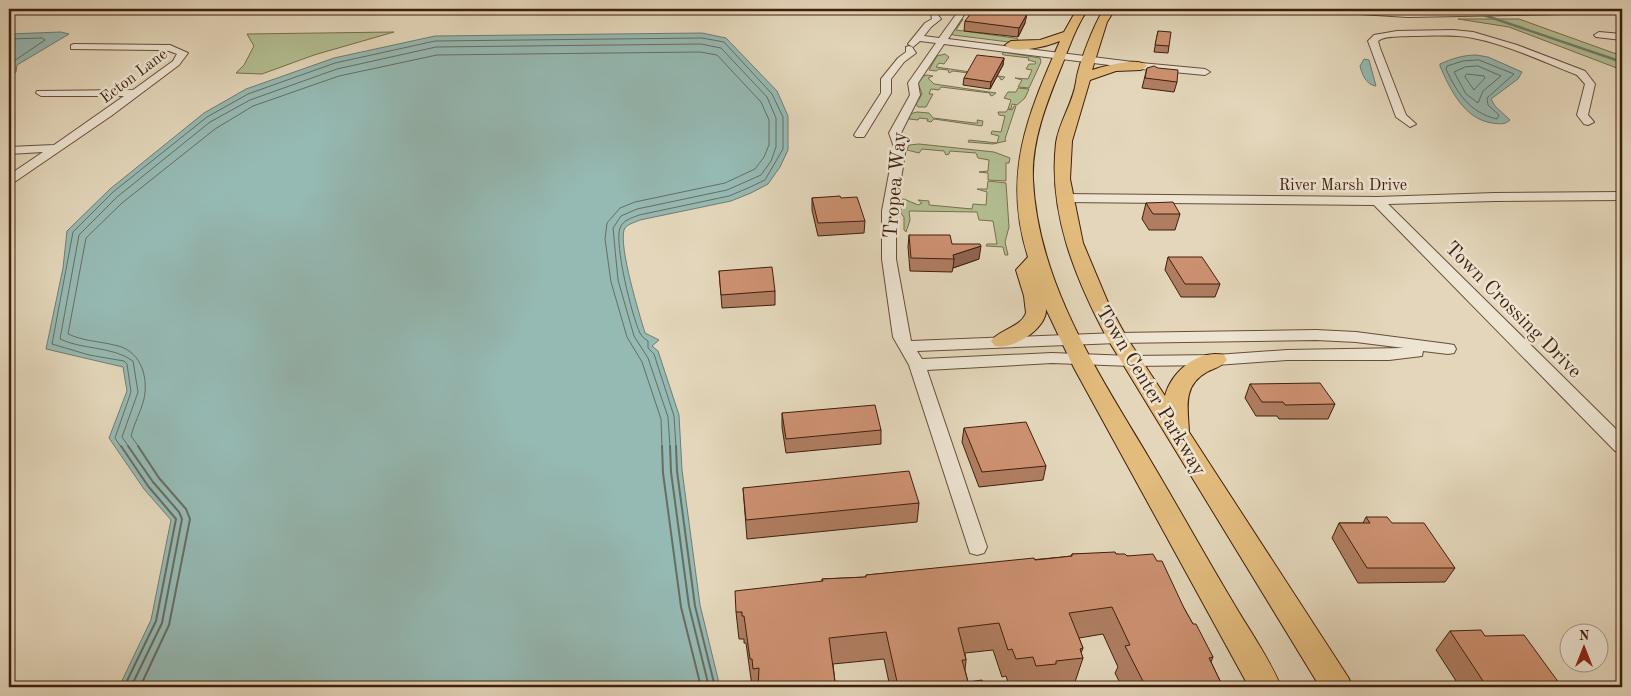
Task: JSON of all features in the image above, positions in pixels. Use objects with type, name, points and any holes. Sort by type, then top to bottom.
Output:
[{"type":"main road","points":[[1082,9],[1069,34],[1032,128],[1025,177],[1029,219],[1038,258],[1062,322],[1265,687]]},
{"type":"main road","name":"Town Center Parkway","points":[[1109,9],[1101,22],[1082,78],[1064,141],[1062,179],[1064,198],[1074,243],[1099,304],[1117,338],[1337,687]]},
{"type":"main road","points":[[1011,45],[1042,44],[1069,34]]},
{"type":"main road","points":[[1082,78],[1115,67],[1141,66]]},
{"type":"main road","points":[[1002,341],[1035,322],[1039,310],[1025,270],[1038,258]]},
{"type":"main road","points":[[1178,434],[1176,390],[1184,376],[1195,367],[1216,360]]},
{"type":"street","name":"Tropea Way","points":[[964,9],[913,83],[915,95],[895,133],[900,147],[889,211],[889,252],[896,311],[902,337],[917,365],[978,547]]},
{"type":"street","points":[[1328,9],[1458,14],[1622,11]]},
{"type":"street","points":[[1602,10],[1622,19]]},
{"type":"street","points":[[1378,11],[1392,28]]},
{"type":"street","points":[[860,135],[886,93],[886,79],[901,60],[911,52],[909,49],[928,25],[937,19],[934,12]]},
{"type":"street","points":[[1410,124],[1401,116],[1373,41],[1392,28],[1474,35],[1514,46],[1581,73],[1590,84],[1582,115],[1588,122]]},
{"type":"street","points":[[1598,35],[1622,37]]},
{"type":"street","points":[[919,36],[1141,66],[1205,72],[1189,68],[1090,58]]},
{"type":"street","points":[[943,39],[1011,45],[1061,54]]},
{"type":"street","name":"Ecton Lane","points":[[9,180],[135,93],[176,63],[183,53],[163,47],[74,47]]},
{"type":"street","points":[[41,93],[135,93]]},
{"type":"street","points":[[9,150],[56,148]]},
{"type":"street","name":"River Marsh Drive","points":[[1064,198],[1377,202],[1495,197],[1622,196]]},
{"type":"street","name":"Town Crossing Drive","points":[[1377,202],[1622,446]]},
{"type":"street","points":[[906,346],[1002,341],[1078,351],[1131,361],[1216,360],[1287,355],[1389,355],[1448,349],[1356,337],[1316,335],[1117,338],[1078,351],[1052,358],[917,365]]},
{"type":"green space","points":[[963,19],[956,30],[1014,38],[1018,39],[1017,43],[953,35],[951,33]]},
{"type":"green space","points":[[1458,19],[1519,19],[1622,56],[1622,70],[1509,27]]},
{"type":"green space","points":[[394,32],[314,55],[262,74],[236,73],[244,65],[254,46],[247,34]]},
{"type":"green space","points":[[1004,52],[1040,58],[1041,62],[1029,88],[1018,87],[1022,80],[1015,78],[1028,79],[1032,70],[1026,69],[1029,64],[1035,64],[1036,62],[1028,60],[1029,58],[1004,55],[1002,54]]},
{"type":"green space","points":[[945,54],[949,57],[944,64],[939,63],[936,67],[1005,77],[1002,80],[1000,77],[953,71],[949,73],[948,70],[939,69],[936,71],[929,70],[937,56]]},
{"type":"green space","points":[[923,76],[933,76],[928,78],[934,84],[996,93],[992,96],[990,93],[941,87],[939,90],[931,89],[929,94],[933,94],[926,107],[918,107],[916,104],[922,94],[918,83]]},
{"type":"green space","points":[[1018,88],[1029,89],[1025,98],[1017,105],[1012,104],[1011,109],[1008,109],[1011,100],[1004,98],[1008,92],[1016,92]]},
{"type":"green space","points":[[1016,106],[1005,139],[1006,141],[993,144],[968,142],[969,140],[997,143],[999,136],[991,134],[992,131],[1001,132],[1005,116],[999,115],[998,112],[1006,112],[1008,109],[1012,110]]},
{"type":"green space","points":[[917,112],[929,113],[933,118],[974,123],[978,123],[977,120],[983,121],[982,126],[934,119],[931,122],[927,121],[928,119],[909,119],[910,114]]},
{"type":"green space","points":[[919,144],[994,152],[1010,158],[1009,163],[1006,163],[1006,181],[988,180],[988,173],[979,172],[988,171],[989,160],[978,158],[976,153],[950,151],[946,155],[944,151],[922,149],[919,153],[907,150],[909,145]]},
{"type":"green space","points":[[988,181],[1006,183],[1009,227],[1005,242],[1008,255],[1005,255],[1003,247],[986,246],[987,244],[997,244],[993,221],[979,220],[977,212],[909,211],[910,220],[906,232],[904,230],[904,217],[901,213],[901,207],[897,204],[899,200],[904,199],[918,205],[922,203],[918,200],[929,201],[929,205],[972,209],[973,204],[986,205],[987,192],[977,189],[987,189]]},
{"type":"water","points":[[61,32],[69,34],[17,65],[16,72],[9,75],[9,34]]},
{"type":"water","points":[[702,33],[726,38],[777,91],[788,116],[788,150],[780,167],[768,184],[731,201],[640,220],[625,228],[623,239],[630,281],[645,333],[659,340],[652,346],[658,351],[679,415],[682,470],[700,605],[720,687],[119,687],[151,620],[171,520],[144,489],[109,438],[127,391],[123,367],[46,349],[63,268],[67,231],[110,189],[204,113],[246,89],[334,58],[435,36]]},
{"type":"water","points":[[1476,55],[1488,57],[1522,72],[1518,79],[1491,99],[1495,106],[1510,120],[1506,123],[1492,123],[1473,116],[1453,93],[1440,66],[1440,64],[1453,59]]},
{"type":"water","points":[[1364,59],[1369,60],[1376,86],[1370,84],[1363,76],[1360,66]]},
{"type":"building","points":[[974,9],[1027,14],[1019,28],[965,21]]},
{"type":"building","points":[[1158,31],[1171,32],[1169,46],[1155,45]]},
{"type":"building","points":[[977,55],[1004,58],[991,82],[964,78]]},
{"type":"building","points":[[1154,66],[1178,70],[1177,82],[1145,78],[1147,68]]},
{"type":"building","points":[[840,196],[841,198],[857,197],[865,221],[818,223],[812,198]]},
{"type":"building","points":[[1173,202],[1180,214],[1153,214],[1146,203]]},
{"type":"building","points":[[909,235],[950,235],[952,244],[980,244],[981,246],[953,255],[954,259],[911,258]]},
{"type":"building","points":[[1168,257],[1202,257],[1220,284],[1185,284]]},
{"type":"building","points":[[772,267],[775,291],[721,295],[719,271]]},
{"type":"building","points":[[1320,383],[1335,404],[1285,405],[1283,402],[1262,402],[1250,384]]},
{"type":"building","points":[[875,405],[881,430],[786,439],[782,413]]},
{"type":"building","points":[[1026,422],[1046,466],[982,472],[964,428]]},
{"type":"building","points":[[909,471],[919,503],[746,520],[743,488]]},
{"type":"building","points":[[1366,517],[1387,517],[1392,523],[1424,523],[1455,568],[1367,568],[1339,523],[1370,523]]},
{"type":"building","points":[[1115,552],[1116,554],[1125,554],[1127,556],[1153,554],[1157,561],[1162,561],[1184,608],[1193,624],[1196,624],[1213,657],[1209,658],[1223,687],[1146,687],[1125,646],[1130,645],[1112,607],[1069,613],[1083,648],[1080,649],[1083,658],[1056,661],[1056,664],[1036,666],[1033,657],[1016,659],[1012,649],[1008,650],[999,623],[958,628],[966,660],[962,660],[968,682],[982,680],[984,687],[889,687],[898,686],[886,632],[829,638],[835,682],[838,681],[839,687],[758,687],[759,668],[753,669],[752,659],[750,659],[744,616],[742,616],[742,612],[736,612],[735,591],[823,581],[822,579],[866,577],[866,575],[1072,556],[1072,554]]},
{"type":"building","points":[[1481,630],[1485,636],[1524,635],[1562,687],[1487,687],[1450,631]]},
{"type":"waterway","points":[[1466,9],[1622,62]]}]
